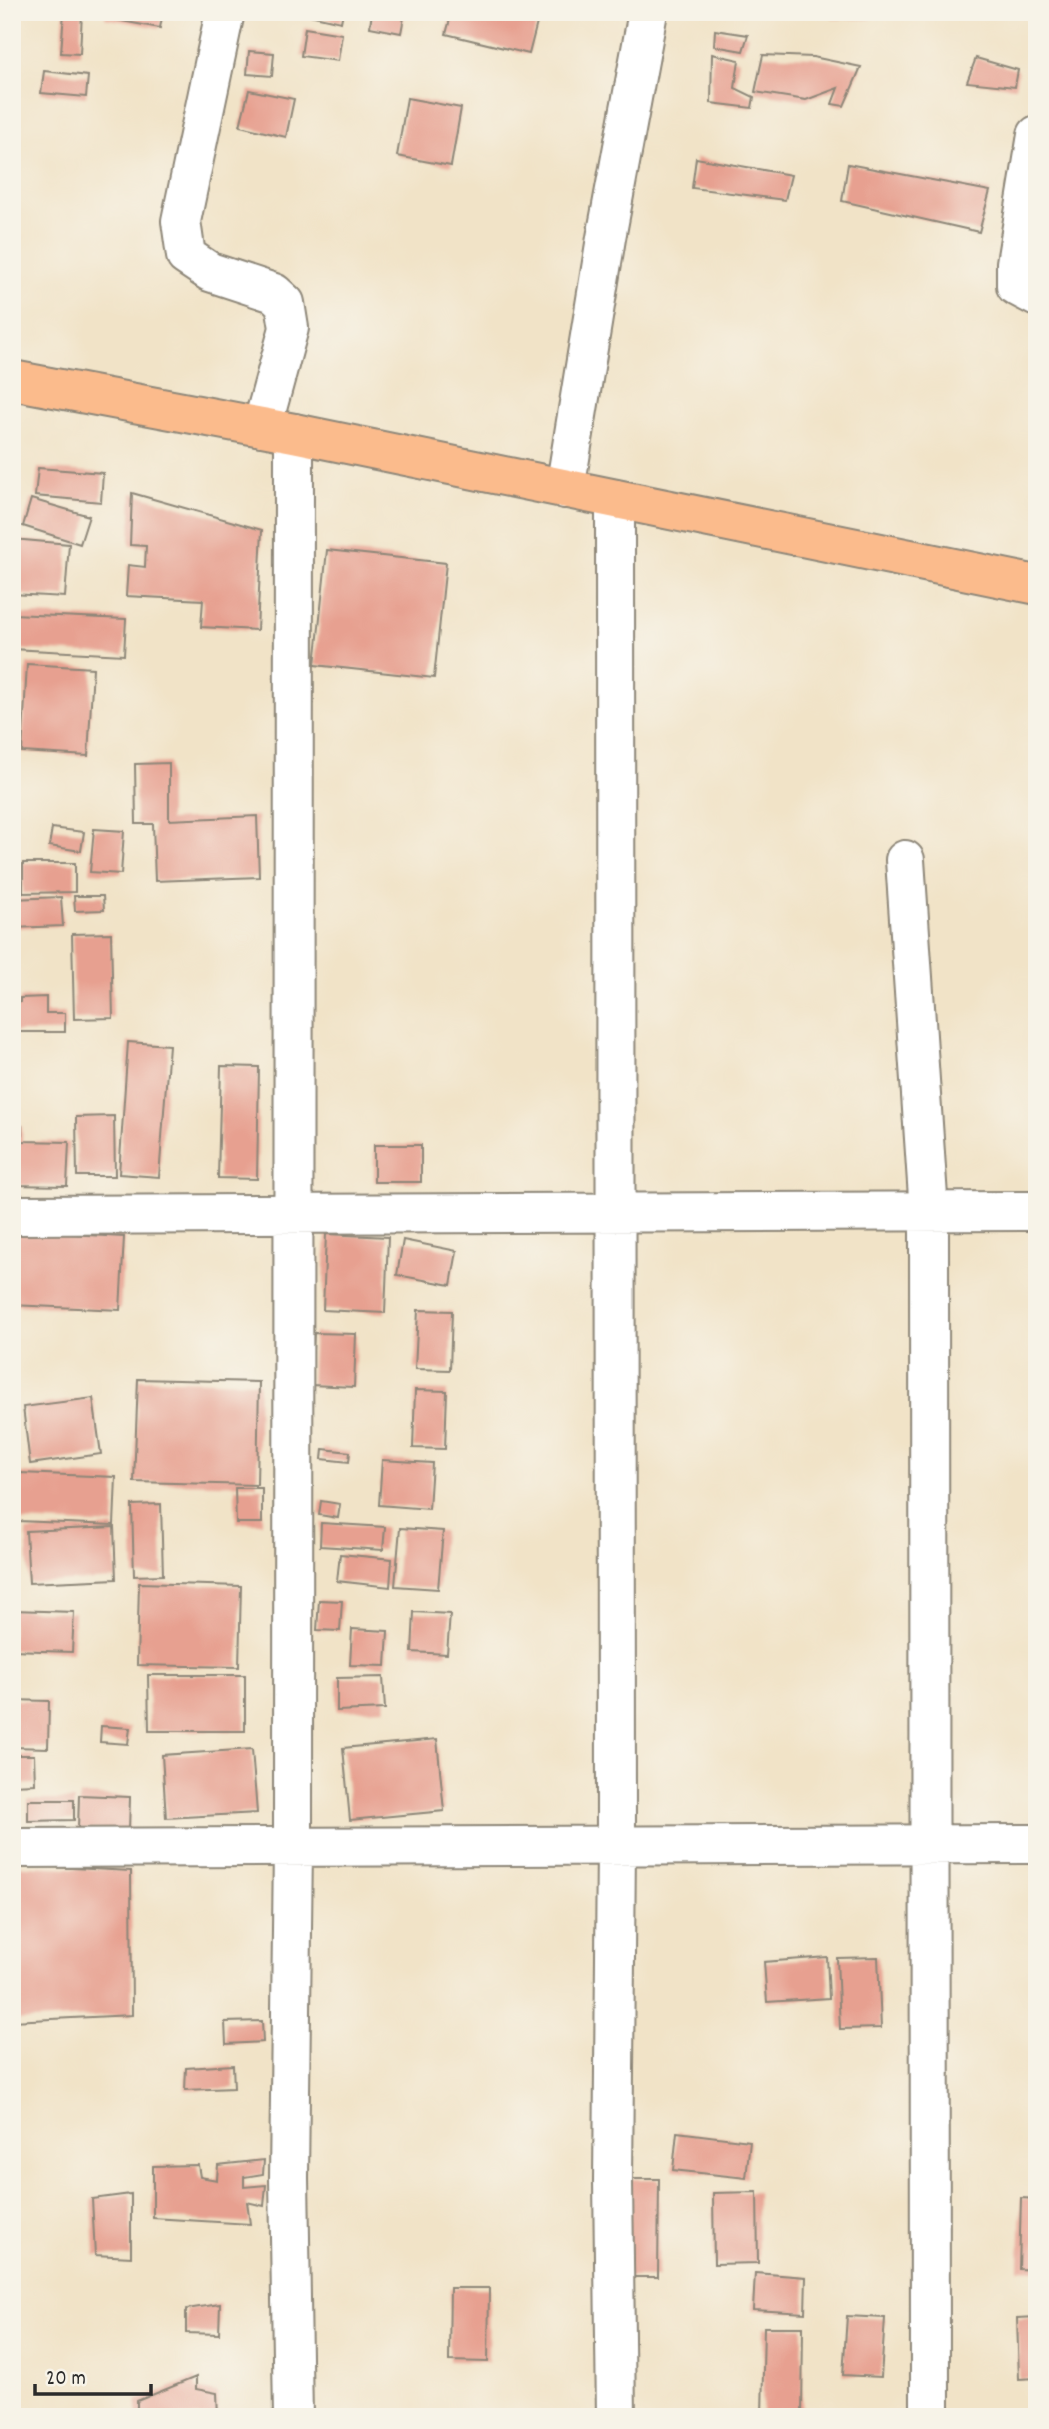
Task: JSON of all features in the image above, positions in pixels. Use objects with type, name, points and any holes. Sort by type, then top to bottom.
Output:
[{"type":"main road","points":[[12,380],[278,430],[1037,585]]},
{"type":"street","points":[[225,12],[181,221],[186,256],[210,272],[274,293],[285,303],[289,328],[278,430],[292,1214],[293,1847],[289,2178],[293,2417]]},
{"type":"street","points":[[565,489],[604,251],[648,12]]},
{"type":"street","points":[[1037,135],[1016,263],[1016,286],[1037,297]]},
{"type":"street","points":[[615,499],[616,1846],[613,2181],[616,2417]]},
{"type":"street","points":[[905,860],[929,1212],[930,2417]]},
{"type":"street","points":[[12,1214],[1037,1212]]},
{"type":"street","points":[[12,1848],[1037,1844]]},
{"type":"building","points":[[64,12],[82,12],[80,54],[61,53]]},
{"type":"building","points":[[106,12],[163,12],[160,28],[105,18]]},
{"type":"building","points":[[297,12],[343,12],[341,22]]},
{"type":"building","points":[[372,12],[405,12],[401,33],[370,27]]},
{"type":"building","points":[[452,12],[527,12],[539,15],[529,54],[446,34]]},
{"type":"building","points":[[833,12],[872,12],[870,19],[832,19]]},
{"type":"building","points":[[305,28],[342,34],[338,61],[301,56]]},
{"type":"building","points":[[715,30],[748,35],[743,51],[714,46]]},
{"type":"building","points":[[249,51],[274,53],[272,76],[247,74]]},
{"type":"building","points":[[712,54],[739,60],[735,88],[754,97],[752,108],[711,103]]},
{"type":"building","points":[[763,55],[813,57],[861,67],[844,106],[832,104],[838,88],[806,100],[755,92]]},
{"type":"building","points":[[976,58],[1018,70],[1015,87],[967,82]]},
{"type":"building","points":[[44,71],[88,76],[86,97],[41,93]]},
{"type":"building","points":[[249,90],[294,99],[286,137],[240,126]]},
{"type":"building","points":[[407,98],[461,108],[451,166],[397,156]]},
{"type":"building","points":[[696,158],[791,175],[785,200],[692,188]]},
{"type":"building","points":[[848,164],[990,191],[979,232],[842,201]]},
{"type":"building","points":[[38,468],[103,473],[101,502],[35,496]]},
{"type":"building","points":[[132,493],[262,530],[257,630],[201,627],[203,600],[126,596],[128,565],[145,567],[146,546],[130,545]]},
{"type":"building","points":[[31,499],[89,516],[80,544],[23,526]]},
{"type":"building","points":[[12,539],[69,544],[65,597],[12,594]]},
{"type":"building","points":[[327,550],[446,563],[434,678],[315,665]]},
{"type":"building","points":[[12,614],[126,619],[124,655],[12,649]]},
{"type":"building","points":[[27,664],[93,668],[88,756],[22,752]]},
{"type":"building","points":[[169,763],[169,820],[257,816],[259,877],[155,881],[153,824],[136,824],[135,764]]},
{"type":"building","points":[[52,828],[84,832],[81,851],[49,846]]},
{"type":"building","points":[[94,829],[124,831],[121,874],[90,872]]},
{"type":"building","points":[[23,863],[75,863],[75,892],[23,893]]},
{"type":"building","points":[[74,896],[103,896],[104,910],[75,911]]},
{"type":"building","points":[[61,897],[63,926],[12,928],[12,899]]},
{"type":"building","points":[[111,933],[113,1018],[74,1019],[72,934]]},
{"type":"building","points":[[46,997],[46,1013],[65,1013],[65,1032],[12,1032],[12,1002],[20,1002],[20,998]]},
{"type":"building","points":[[128,1042],[169,1045],[159,1177],[119,1174]]},
{"type":"building","points":[[221,1066],[259,1067],[257,1179],[218,1178]]},
{"type":"building","points":[[114,1116],[115,1176],[77,1176],[76,1117]]},
{"type":"building","points":[[12,1126],[22,1126],[22,1141],[69,1142],[67,1186],[12,1185]]},
{"type":"building","points":[[374,1145],[421,1145],[421,1182],[374,1182]]},
{"type":"building","points":[[12,1231],[124,1237],[120,1310],[12,1305]]},
{"type":"building","points":[[326,1234],[388,1237],[385,1313],[323,1310]]},
{"type":"building","points":[[403,1240],[457,1251],[451,1285],[397,1275]]},
{"type":"building","points":[[418,1310],[452,1311],[450,1370],[415,1369]]},
{"type":"building","points":[[314,1333],[356,1334],[354,1387],[311,1385]]},
{"type":"building","points":[[138,1379],[259,1382],[257,1485],[134,1482]]},
{"type":"building","points":[[415,1390],[447,1391],[445,1449],[413,1448]]},
{"type":"building","points":[[93,1398],[101,1454],[30,1464],[23,1407]]},
{"type":"building","points":[[323,1449],[350,1452],[349,1462],[322,1459]]},
{"type":"building","points":[[382,1460],[432,1463],[429,1509],[379,1505]]},
{"type":"building","points":[[20,1473],[116,1477],[114,1525],[18,1521]]},
{"type":"building","points":[[235,1488],[262,1488],[262,1523],[236,1523]]},
{"type":"building","points":[[321,1501],[340,1504],[338,1518],[319,1515]]},
{"type":"building","points":[[161,1504],[163,1575],[134,1576],[132,1505]]},
{"type":"building","points":[[321,1523],[385,1527],[383,1550],[320,1546]]},
{"type":"building","points":[[114,1527],[116,1579],[29,1583],[26,1531]]},
{"type":"building","points":[[400,1528],[443,1531],[438,1589],[395,1586]]},
{"type":"building","points":[[340,1554],[392,1559],[390,1587],[337,1581]]},
{"type":"building","points":[[139,1583],[241,1586],[239,1667],[137,1665]]},
{"type":"building","points":[[319,1600],[342,1601],[340,1631],[317,1630]]},
{"type":"building","points":[[12,1610],[74,1612],[72,1652],[12,1650]]},
{"type":"building","points":[[414,1612],[450,1614],[447,1654],[412,1652]]},
{"type":"building","points":[[352,1629],[388,1631],[386,1666],[350,1665]]},
{"type":"building","points":[[148,1675],[245,1675],[245,1731],[149,1731]]},
{"type":"building","points":[[383,1677],[385,1709],[337,1711],[337,1678]]},
{"type":"building","points":[[12,1700],[49,1701],[48,1748],[12,1747]]},
{"type":"building","points":[[101,1726],[130,1728],[128,1744],[100,1742]]},
{"type":"building","points":[[437,1739],[444,1811],[350,1820],[343,1748]]},
{"type":"building","points":[[252,1749],[257,1813],[166,1818],[162,1755]]},
{"type":"building","points":[[12,1755],[34,1755],[35,1784],[12,1785]]},
{"type":"building","points":[[79,1795],[130,1797],[129,1831],[78,1829]]},
{"type":"building","points":[[28,1800],[74,1800],[74,1820],[28,1821]]},
{"type":"building","points":[[12,1865],[131,1871],[132,2015],[12,2021]]},
{"type":"building","points":[[827,1957],[829,1998],[767,2002],[764,1962]]},
{"type":"building","points":[[878,1957],[881,2028],[840,2029],[837,1958]]},
{"type":"building","points":[[262,2021],[263,2042],[226,2044],[225,2022]]},
{"type":"building","points":[[233,2065],[234,2088],[185,2090],[186,2068]]},
{"type":"building","points":[[677,2132],[750,2141],[746,2178],[673,2170]]},
{"type":"building","points":[[264,2160],[263,2174],[244,2177],[244,2187],[266,2185],[264,2206],[247,2202],[250,2224],[153,2218],[153,2166],[198,2165],[200,2177],[217,2180],[218,2165]]},
{"type":"building","points":[[629,2179],[659,2179],[658,2277],[627,2277]]},
{"type":"building","points":[[757,2192],[758,2263],[714,2264],[713,2193]]},
{"type":"building","points":[[131,2194],[131,2257],[95,2255],[92,2199]]},
{"type":"building","points":[[1021,2198],[1037,2199],[1037,2270],[1019,2269]]},
{"type":"building","points":[[755,2273],[806,2277],[805,2313],[753,2310]]},
{"type":"building","points":[[450,2288],[489,2288],[488,2362],[449,2361]]},
{"type":"building","points":[[220,2304],[219,2334],[186,2333],[186,2309]]},
{"type":"building","points":[[847,2316],[885,2318],[881,2377],[843,2375]]},
{"type":"building","points":[[1037,2317],[1037,2378],[1019,2379],[1017,2318]]},
{"type":"building","points":[[764,2327],[803,2327],[802,2417],[762,2416]]},
{"type":"building","points":[[196,2377],[196,2389],[217,2393],[218,2417],[137,2417],[137,2401]]}]
